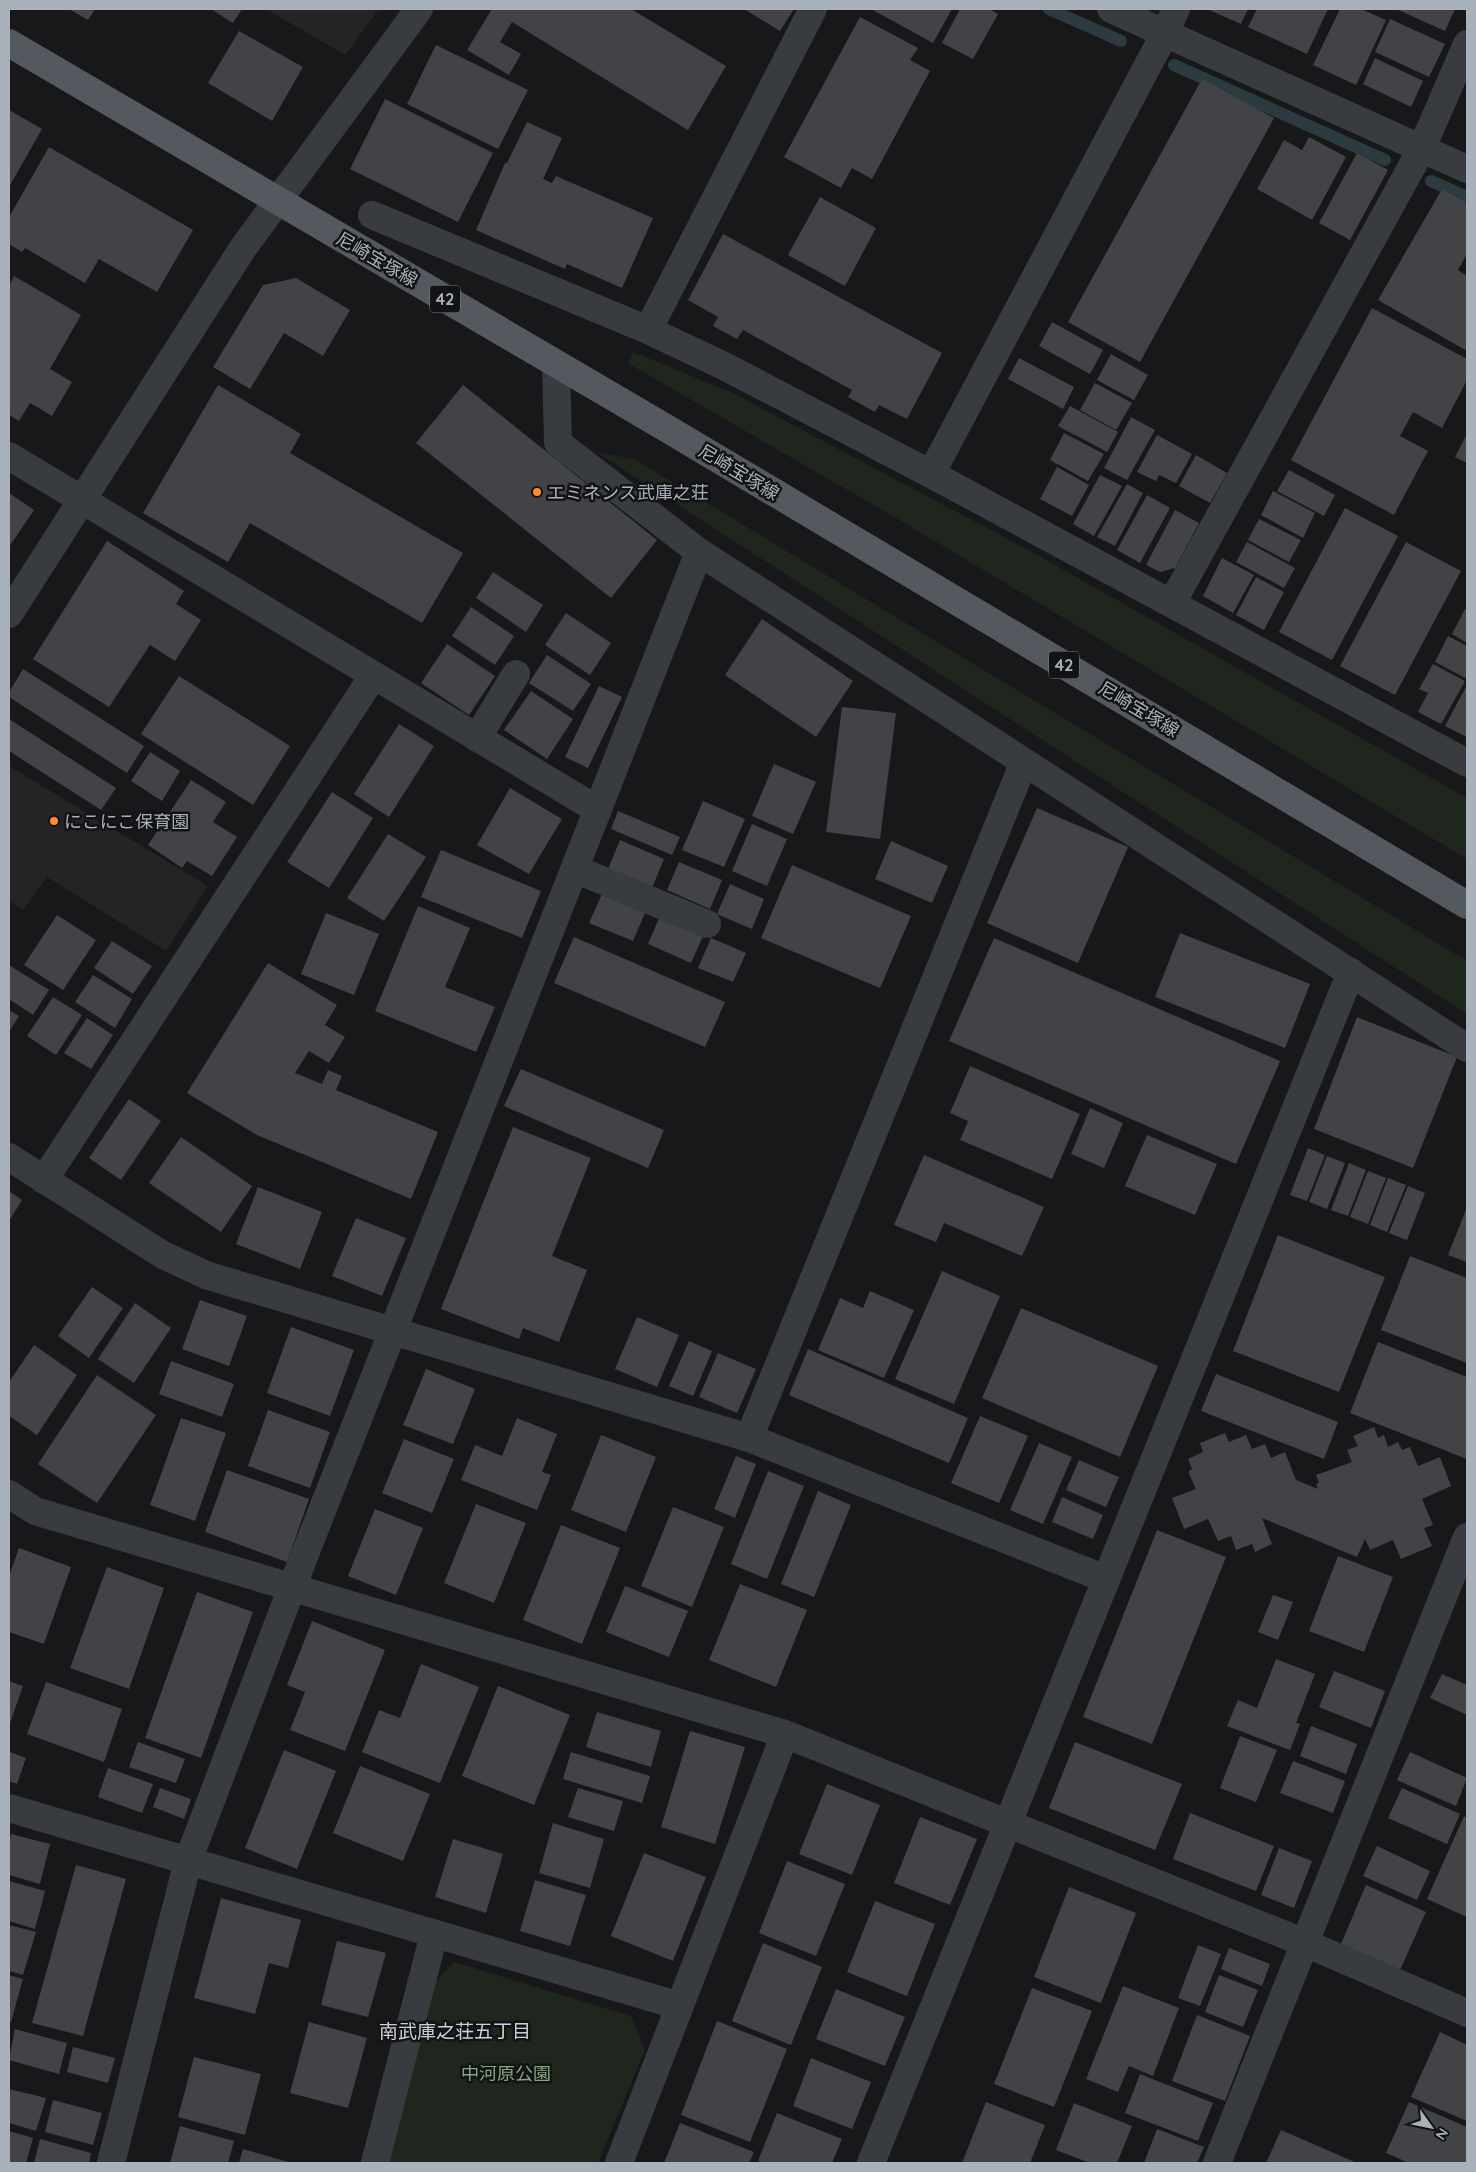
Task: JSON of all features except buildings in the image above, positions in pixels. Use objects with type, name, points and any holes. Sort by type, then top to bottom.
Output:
[{"type":"main road","name":"尼崎宝塚線","points":[[9,43],[556,364],[1467,905]]},
{"type":"street","points":[[9,614],[243,248],[419,9]]},
{"type":"street","points":[[648,330],[813,9]]},
{"type":"street","points":[[1111,9],[1170,21],[1467,169]]},
{"type":"street","points":[[931,474],[1170,21]]},
{"type":"street","points":[[1172,603],[1422,148],[1467,44]]},
{"type":"street","points":[[372,215],[648,330],[724,366],[931,474],[1467,763]]},
{"type":"street","points":[[556,364],[558,443],[699,552],[1467,1048]]},
{"type":"street","points":[[9,456],[598,810]]},
{"type":"street","points":[[110,2163],[188,1861],[292,1587],[699,552]]},
{"type":"street","points":[[477,738],[516,674]]},
{"type":"street","points":[[44,1180],[373,676]]},
{"type":"street","points":[[749,1438],[1024,762]]},
{"type":"street","points":[[575,869],[707,924]]},
{"type":"street","points":[[871,2163],[1351,972]]},
{"type":"street","points":[[9,1157],[163,1255],[206,1275],[749,1438],[1106,1578]]},
{"type":"street","points":[[9,1494],[35,1511],[785,1734],[1305,1944],[1467,2013]]},
{"type":"street","points":[[1217,2163],[1467,1537]]},
{"type":"street","points":[[619,2163],[785,1734]]},
{"type":"street","points":[[9,1808],[680,2006]]},
{"type":"street","points":[[375,2163],[434,1934]]},
{"type":"shaded area","points":[[266,9],[379,9],[345,55]]},
{"type":"shaded area","name":"にこにこ保育園","points":[[9,766],[208,886],[166,951],[47,877],[23,910],[9,901]]},
{"type":"green space","points":[[633,352],[731,392],[1034,553],[1467,798],[1467,859],[903,522],[629,364]]},
{"type":"green space","points":[[596,452],[634,459],[1467,961],[1467,1014]]},
{"type":"green space","name":"中河原公園","points":[[454,1962],[631,2016],[645,2050],[598,2163],[388,2163],[433,1985]]},
{"type":"waterway","points":[[1049,9],[1121,41]]},
{"type":"waterway","points":[[1174,65],[1385,160]]},
{"type":"waterway","points":[[1431,181],[1467,197]]},
{"type":"place","name":"エミネンス武庫之荘","points":[[537,492]]},
{"type":"place","name":"にこにこ保育園","points":[[54,821]]},
{"type":"district","name":"南武庫之荘五丁目","points":[[455,2031]]}]
